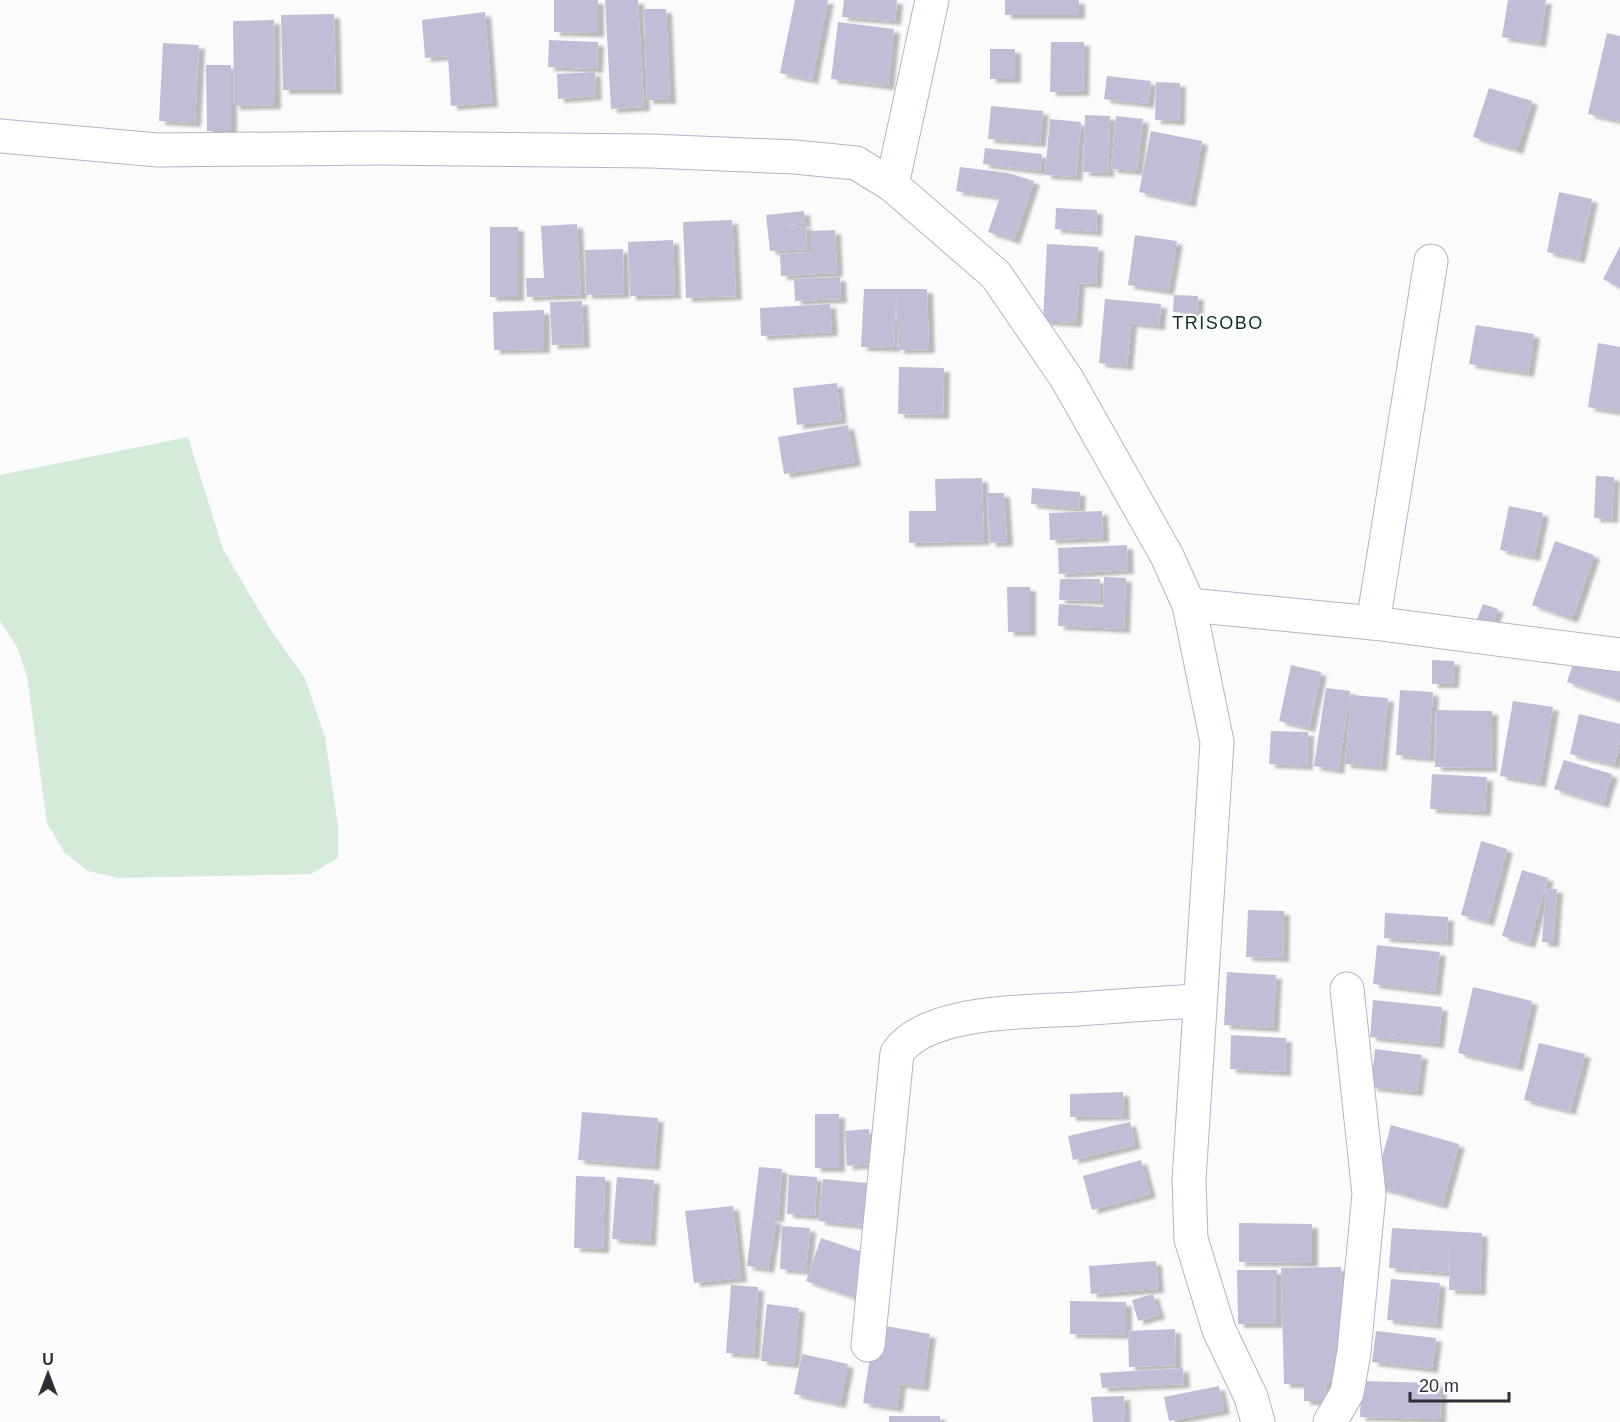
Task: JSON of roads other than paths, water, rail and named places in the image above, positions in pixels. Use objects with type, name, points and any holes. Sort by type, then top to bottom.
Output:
[{"type":"street","points":[[892,185],[932,0]]},
{"type":"street","points":[[0,136],[158,150],[380,148],[651,151],[795,157],[856,163],[892,185],[996,275],[1067,379],[1167,556],[1189,605],[1217,742],[1189,1180],[1191,1239],[1219,1330],[1251,1397],[1258,1422]]},
{"type":"street","points":[[1373,623],[1431,261]]},
{"type":"street","points":[[1189,605],[1373,623],[1620,655]]},
{"type":"street","points":[[1330,1422],[1347,1393],[1354,1352],[1369,1194],[1347,989]]},
{"type":"street","points":[[868,1346],[897,1053],[904,1043],[939,1026],[985,1015],[1199,1001]]},
{"type":"district","name":"TRISOBO","points":[[1218,323]]}]
